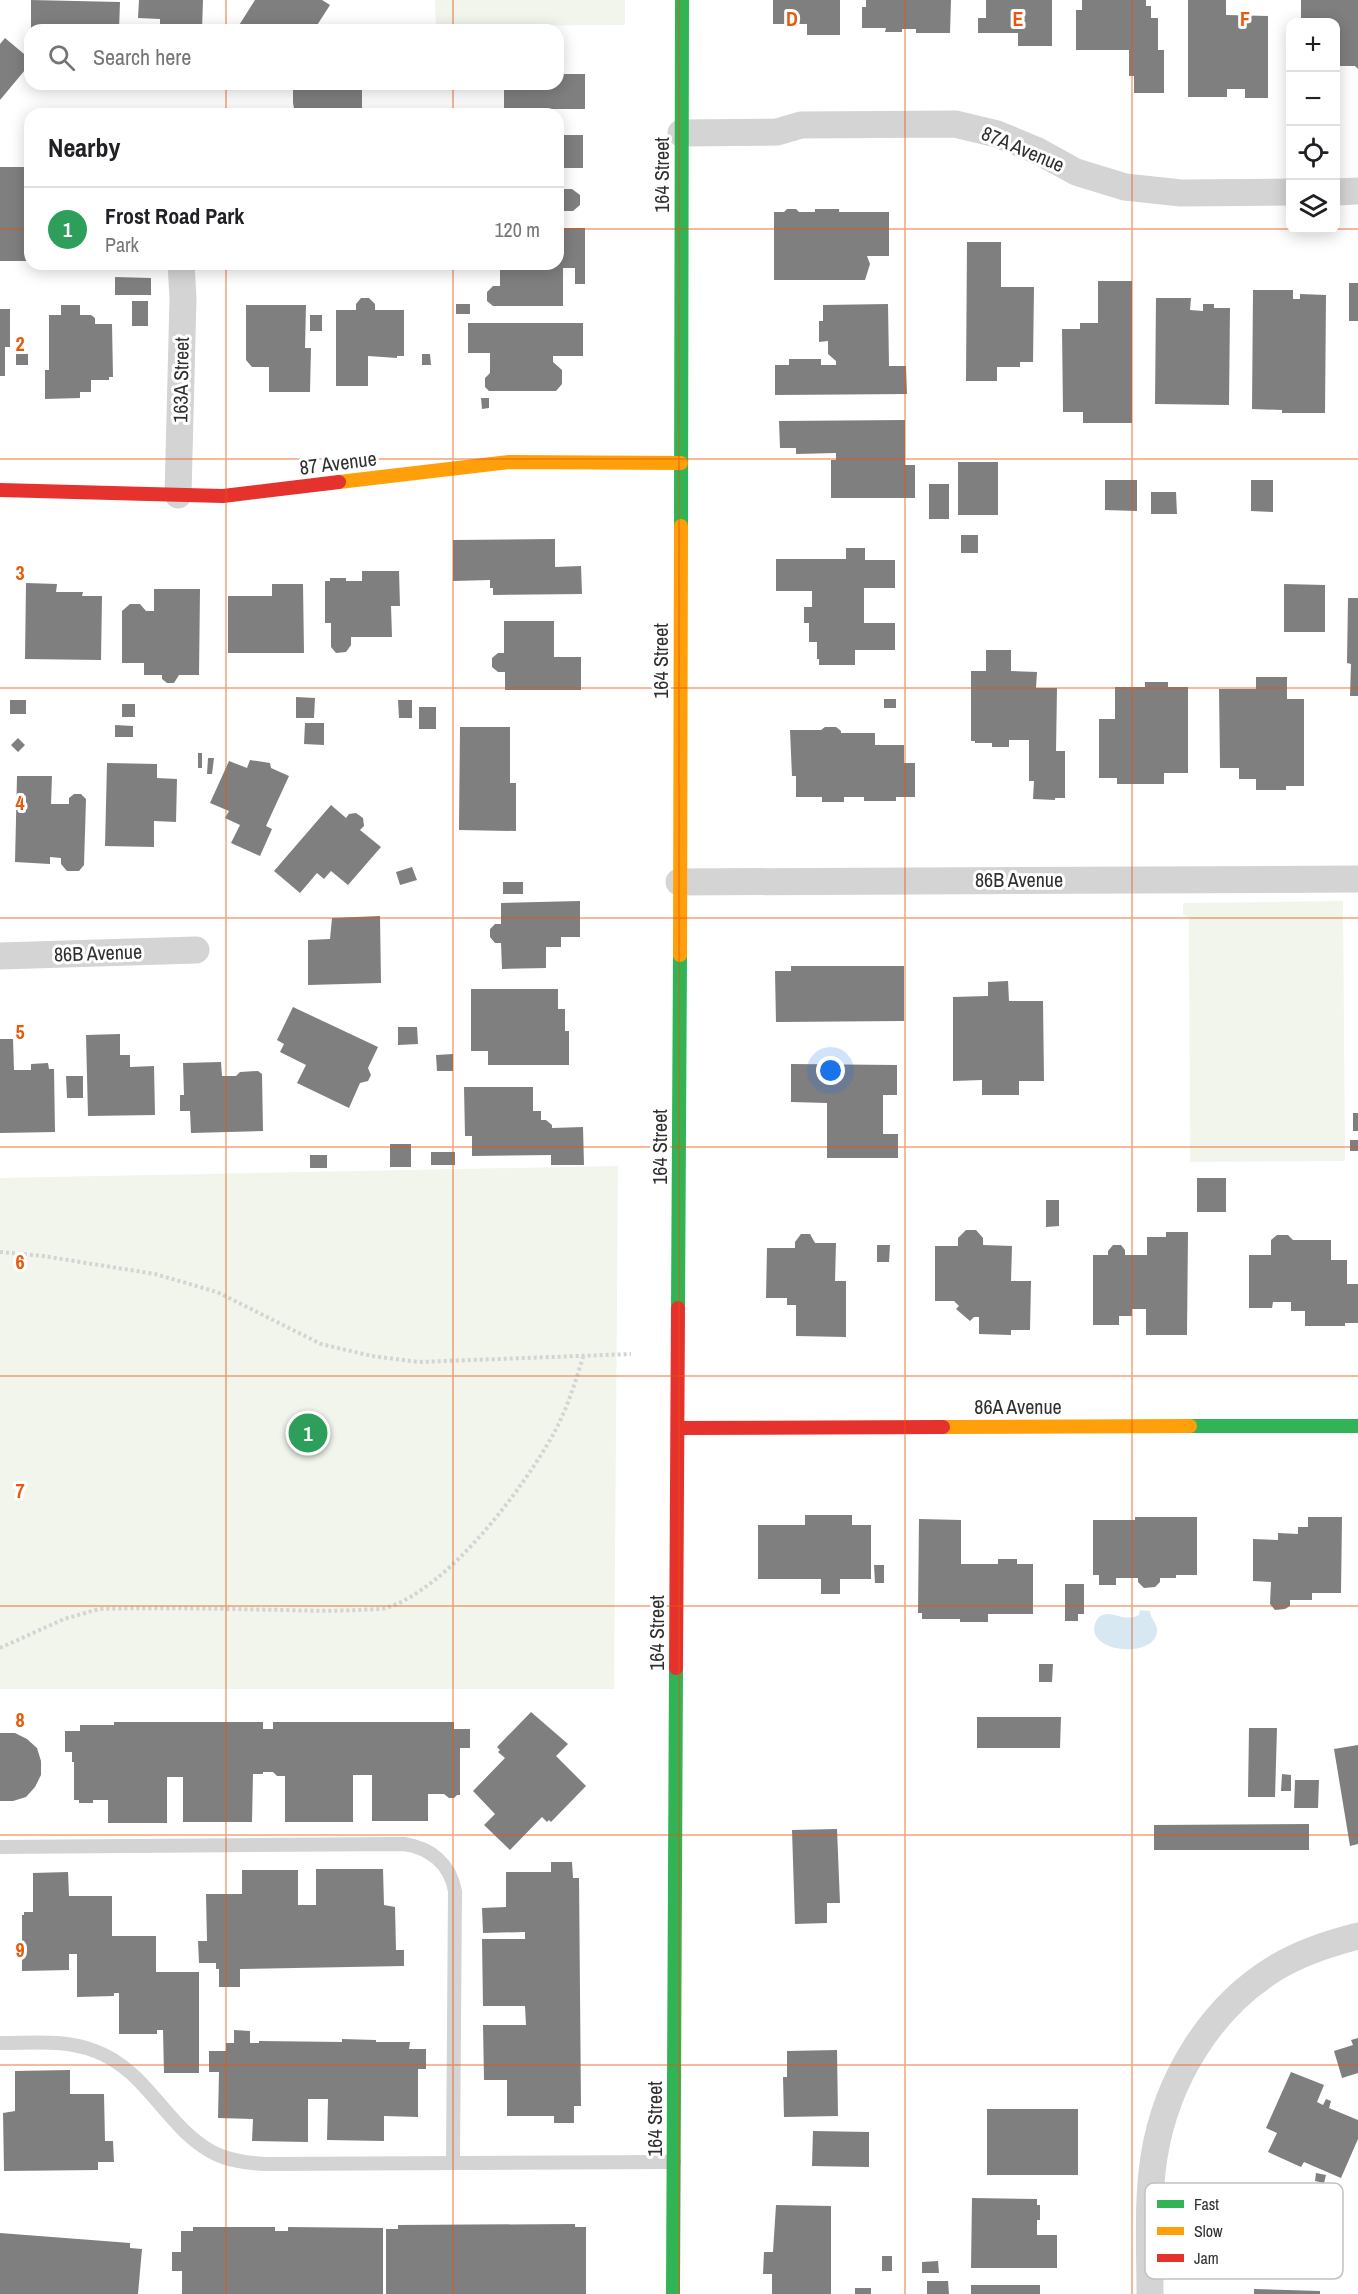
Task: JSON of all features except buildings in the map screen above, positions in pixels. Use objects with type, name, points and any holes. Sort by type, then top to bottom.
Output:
[{"type":"street","name":"164 Street","points":[[673,2294],[682,0]]},
{"type":"street","name":"87A Avenue","points":[[681,133],[777,132],[801,125],[955,124],[997,134],[1038,151],[1077,172],[1125,187],[1180,193],[1286,192]]},
{"type":"street","points":[[1340,192],[1358,191]]},
{"type":"street","name":"163A Street","points":[[178,495],[183,298],[181,270]]},
{"type":"street","name":"87 Avenue","points":[[0,490],[238,495],[510,462],[681,463]]},
{"type":"street","name":"86B Avenue","points":[[680,882],[1358,879]]},
{"type":"street","name":"86B Avenue","points":[[0,956],[195,950]]},
{"type":"street","name":"86A Avenue","points":[[678,1428],[1358,1426]]},
{"type":"street","points":[[1152,2183],[1159,2131],[1172,2092],[1189,2058],[1213,2023],[1261,1978],[1278,1967],[1315,1949],[1358,1936]]},
{"type":"street","points":[[1150,2279],[1150,2294]]},
{"type":"lane","points":[[0,1847],[404,1844],[431,1852],[449,1872],[455,1891],[453,2162]]},
{"type":"lane","points":[[0,2043],[72,2044],[109,2057],[134,2075],[202,2146],[221,2157],[265,2164],[674,2162]]},
{"type":"path","points":[[0,1252],[44,1256],[155,1274],[217,1292],[321,1344],[372,1356],[419,1362],[631,1354]]},
{"type":"path","points":[[0,1648],[64,1619],[99,1609],[334,1611],[384,1608],[404,1601],[423,1590],[453,1564],[481,1535],[519,1485],[554,1434],[571,1396],[583,1357]]},
{"type":"shaded area","points":[[435,0],[625,0],[625,25],[436,24]]},
{"type":"shaded area","points":[[1343,901],[1345,1161],[1190,1162],[1189,918],[1183,914],[1183,903]]},
{"type":"shaded area","points":[[618,1166],[614,1689],[0,1689],[0,1178]]},
{"type":"shaded area","points":[[1140,1610],[1150,1611],[1157,1629],[1153,1640],[1146,1646],[1136,1649],[1114,1648],[1104,1644],[1097,1637],[1094,1627],[1099,1617],[1108,1614],[1133,1617],[1139,1615]]},
{"type":"traffic: fast","points":[[681,526],[682,0]]},
{"type":"traffic: fast","points":[[678,1308],[680,955]]},
{"type":"traffic: fast","points":[[1190,1426],[1358,1426]]},
{"type":"traffic: fast","points":[[673,2294],[676,1668]]},
{"type":"traffic: slow","points":[[339,482],[509,462],[681,463]]},
{"type":"traffic: slow","points":[[680,955],[681,526]]},
{"type":"traffic: slow","points":[[943,1427],[1190,1426]]},
{"type":"traffic: jam","points":[[0,490],[223,496],[339,482]]},
{"type":"traffic: jam","points":[[676,1668],[678,1308]]},
{"type":"traffic: jam","points":[[678,1428],[943,1427]]},
{"type":"place","name":"Frost Road Park","points":[[308,1433]]}]
